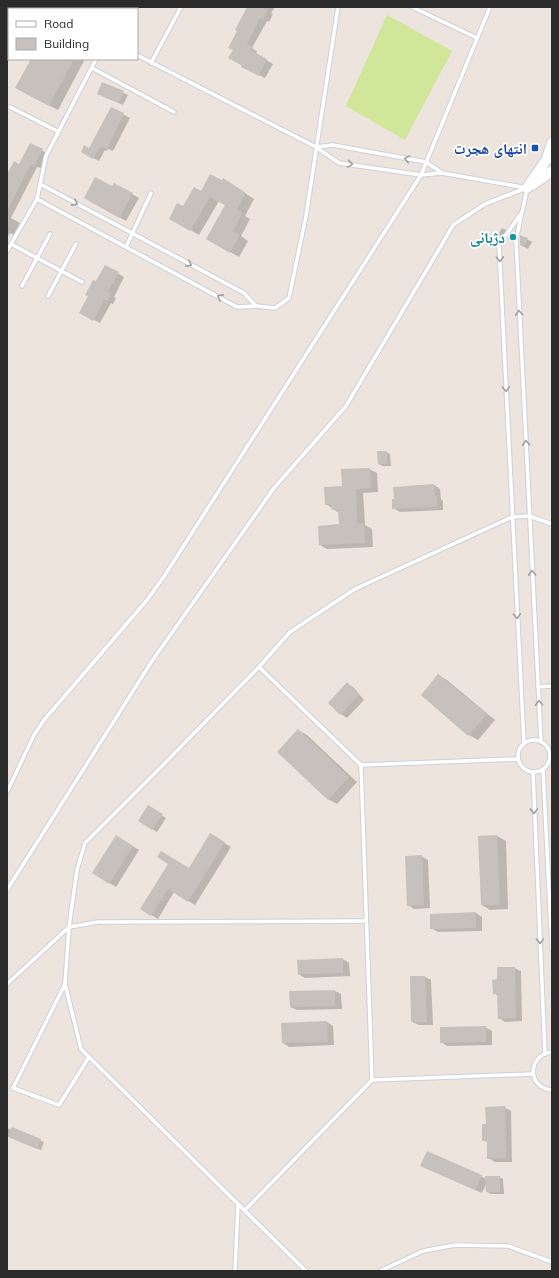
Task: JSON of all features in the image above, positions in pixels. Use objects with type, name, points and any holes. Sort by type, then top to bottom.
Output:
[{"type":"main road","points":[[527,188],[546,159],[552,143]]},
{"type":"main road","points":[[527,188],[552,171]]},
{"type":"lane","points":[[151,63],[181,7]]},
{"type":"lane","points":[[37,199],[237,307],[256,306],[275,308],[289,298],[306,216],[338,7]]},
{"type":"lane","points":[[412,7],[477,38]]},
{"type":"lane","points":[[7,792],[34,735],[44,720],[147,600],[165,575],[421,175],[490,7]]},
{"type":"lane","points":[[138,56],[316,147],[338,163],[421,175],[442,173],[527,188]]},
{"type":"lane","points":[[7,251],[37,199],[46,156],[96,60]]},
{"type":"lane","points":[[92,68],[174,112]]},
{"type":"lane","points":[[10,107],[59,132]]},
{"type":"lane","points":[[316,147],[333,145],[426,162],[442,173]]},
{"type":"lane","points":[[40,184],[244,293],[256,306]]},
{"type":"lane","points":[[527,188],[516,240],[541,742]]},
{"type":"lane","points":[[7,890],[152,661],[274,488],[346,406],[442,246],[453,225],[485,204],[527,188]]},
{"type":"lane","points":[[126,247],[151,192]]},
{"type":"lane","points":[[522,213],[499,245],[524,744]]},
{"type":"lane","points":[[22,286],[50,234]]},
{"type":"lane","points":[[11,244],[82,282]]},
{"type":"lane","points":[[48,296],[76,244]]},
{"type":"lane","points":[[306,1271],[81,1049],[65,984],[69,927],[77,870],[84,843],[160,768],[290,632],[354,589],[512,517],[529,516],[552,524]]},
{"type":"lane","points":[[259,666],[360,765],[372,1080]]},
{"type":"lane","points":[[538,687],[552,686]]},
{"type":"lane","points":[[543,770],[533,772],[523,768],[518,759],[519,751],[524,744],[532,740],[541,742],[545,744],[551,752],[549,762],[543,770],[552,949]]},
{"type":"lane","points":[[360,765],[518,759]]},
{"type":"lane","points":[[533,772],[545,1054]]},
{"type":"lane","points":[[7,984],[69,927],[98,922],[366,921]]},
{"type":"lane","points":[[65,984],[13,1088],[59,1105],[89,1056]]},
{"type":"lane","points":[[552,1052],[545,1054],[536,1062],[533,1074],[539,1085],[552,1090]]},
{"type":"lane","points":[[245,1210],[372,1080],[533,1074]]},
{"type":"lane","points":[[235,1271],[238,1204]]},
{"type":"lane","points":[[380,1271],[423,1252],[455,1245],[508,1246],[552,1262]]},
{"type":"green space","points":[[387,15],[452,51],[405,140],[346,106]]},
{"type":"building","points":[[247,7],[262,7],[268,10],[263,20],[260,18],[247,44],[252,47],[250,50],[267,59],[259,76],[241,67],[241,65],[228,58],[233,50],[228,48],[237,31],[235,30]]},
{"type":"building","points":[[30,60],[73,60],[49,106],[15,88]]},
{"type":"building","points":[[102,82],[124,91],[119,103],[97,94]]},
{"type":"building","points":[[111,107],[124,113],[107,149],[102,146],[99,148],[93,159],[81,152],[84,145],[89,148]]},
{"type":"building","points":[[30,143],[43,149],[34,166],[31,164],[7,211],[7,174],[14,161],[19,164]]},
{"type":"building","points":[[210,174],[222,180],[223,178],[246,193],[237,210],[242,213],[233,231],[240,235],[230,253],[206,239],[225,205],[210,197],[190,231],[169,219],[177,203],[183,206],[194,187],[201,191]]},
{"type":"building","points":[[95,177],[112,186],[114,183],[133,193],[119,218],[84,198]]},
{"type":"building","points":[[520,235],[528,238],[524,247],[520,245]]},
{"type":"building","points":[[105,265],[119,272],[108,292],[111,294],[107,301],[104,300],[93,321],[79,313],[88,296],[85,295],[93,280],[96,281]]},
{"type":"building","points":[[377,451],[387,451],[387,464],[378,464]]},
{"type":"building","points":[[370,468],[371,488],[356,489],[357,523],[364,524],[365,543],[319,545],[318,526],[339,524],[338,510],[332,510],[331,504],[325,505],[324,487],[342,486],[341,469]]},
{"type":"building","points":[[434,484],[435,496],[437,496],[437,507],[392,509],[392,499],[394,499],[393,487]]},
{"type":"building","points":[[438,674],[487,714],[468,736],[421,695]]},
{"type":"building","points":[[347,682],[359,695],[340,715],[328,703]]},
{"type":"building","points":[[298,729],[349,777],[328,800],[277,752]]},
{"type":"building","points":[[148,805],[163,814],[152,830],[138,821]]},
{"type":"building","points":[[210,833],[225,842],[188,902],[168,889],[151,916],[140,909],[168,864],[157,857],[161,851],[189,868]]},
{"type":"building","points":[[116,835],[133,846],[109,884],[92,873]]},
{"type":"building","points":[[497,835],[500,905],[481,905],[478,836]]},
{"type":"building","points":[[422,855],[424,905],[407,906],[405,856]]},
{"type":"building","points":[[476,912],[476,928],[430,929],[430,914]]},
{"type":"building","points":[[343,958],[343,973],[298,974],[297,960]]},
{"type":"building","points":[[497,967],[515,967],[516,1018],[498,1019],[497,994],[493,994],[492,980],[497,979]]},
{"type":"building","points":[[410,976],[425,976],[427,1022],[411,1022]]},
{"type":"building","points":[[335,990],[335,1006],[290,1007],[289,991]]},
{"type":"building","points":[[327,1021],[328,1042],[282,1043],[281,1023]]},
{"type":"building","points":[[486,1026],[486,1042],[440,1043],[440,1027]]},
{"type":"building","points":[[505,1106],[506,1158],[487,1159],[487,1141],[482,1141],[482,1124],[486,1124],[485,1107]]},
{"type":"building","points":[[12,1127],[41,1139],[37,1149],[8,1137]]},
{"type":"building","points":[[427,1151],[482,1175],[475,1190],[420,1166]]},
{"type":"building","points":[[485,1176],[500,1176],[500,1192],[486,1192]]},
{"type":"place","name":"انتهای هجرت","points":[[535,148]]},
{"type":"place","name":"دژبانی","points":[[513,237]]}]
